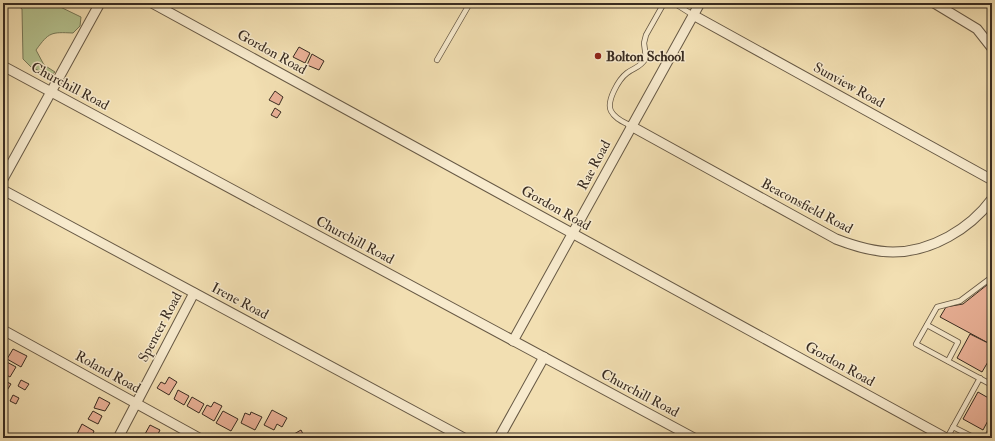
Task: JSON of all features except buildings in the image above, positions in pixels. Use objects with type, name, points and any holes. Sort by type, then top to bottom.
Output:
[{"type":"street","points":[[3,179],[100,3]]},
{"type":"street","name":"Gordon Road","points":[[152,3],[946,438]]},
{"type":"street","name":"Rae Road","points":[[513,341],[700,3]]},
{"type":"street","points":[[934,3],[977,29],[992,48]]},
{"type":"street","name":"Sunview Road","points":[[693,15],[992,180]]},
{"type":"street","name":"Churchill Road","points":[[3,66],[694,438]]},
{"type":"street","name":"Beaconsfield Road","points":[[631,126],[836,239],[859,248],[893,252],[926,247],[959,231],[972,221],[992,199]]},
{"type":"street","name":"Irene Road","points":[[3,190],[464,438]]},
{"type":"street","name":"Spencer Road","points":[[118,438],[194,292]]},
{"type":"street","name":"Roland Road","points":[[3,330],[199,438]]},
{"type":"street","points":[[499,438],[544,357]]},
{"type":"lane","points":[[437,60],[470,3]]},
{"type":"lane","points":[[631,126],[616,118],[610,110],[611,100],[618,84],[626,74],[641,66],[646,58],[644,43],[646,35],[664,3]]},
{"type":"lane","points":[[674,3],[693,15]]},
{"type":"lane","points":[[991,383],[916,344],[937,307],[960,301],[992,277]]},
{"type":"lane","points":[[927,325],[958,342],[948,361]]},
{"type":"lane","points":[[946,438],[980,378]]},
{"type":"lane","points":[[954,426],[975,438]]},
{"type":"lane","points":[[986,438],[992,428]]},
{"type":"green space","points":[[15,3],[52,3],[81,17],[80,26],[73,33],[51,34],[36,50],[44,65],[55,72],[50,76],[31,67],[23,59],[22,9]]},
{"type":"place","name":"Bolton School","points":[[598,56]]}]
